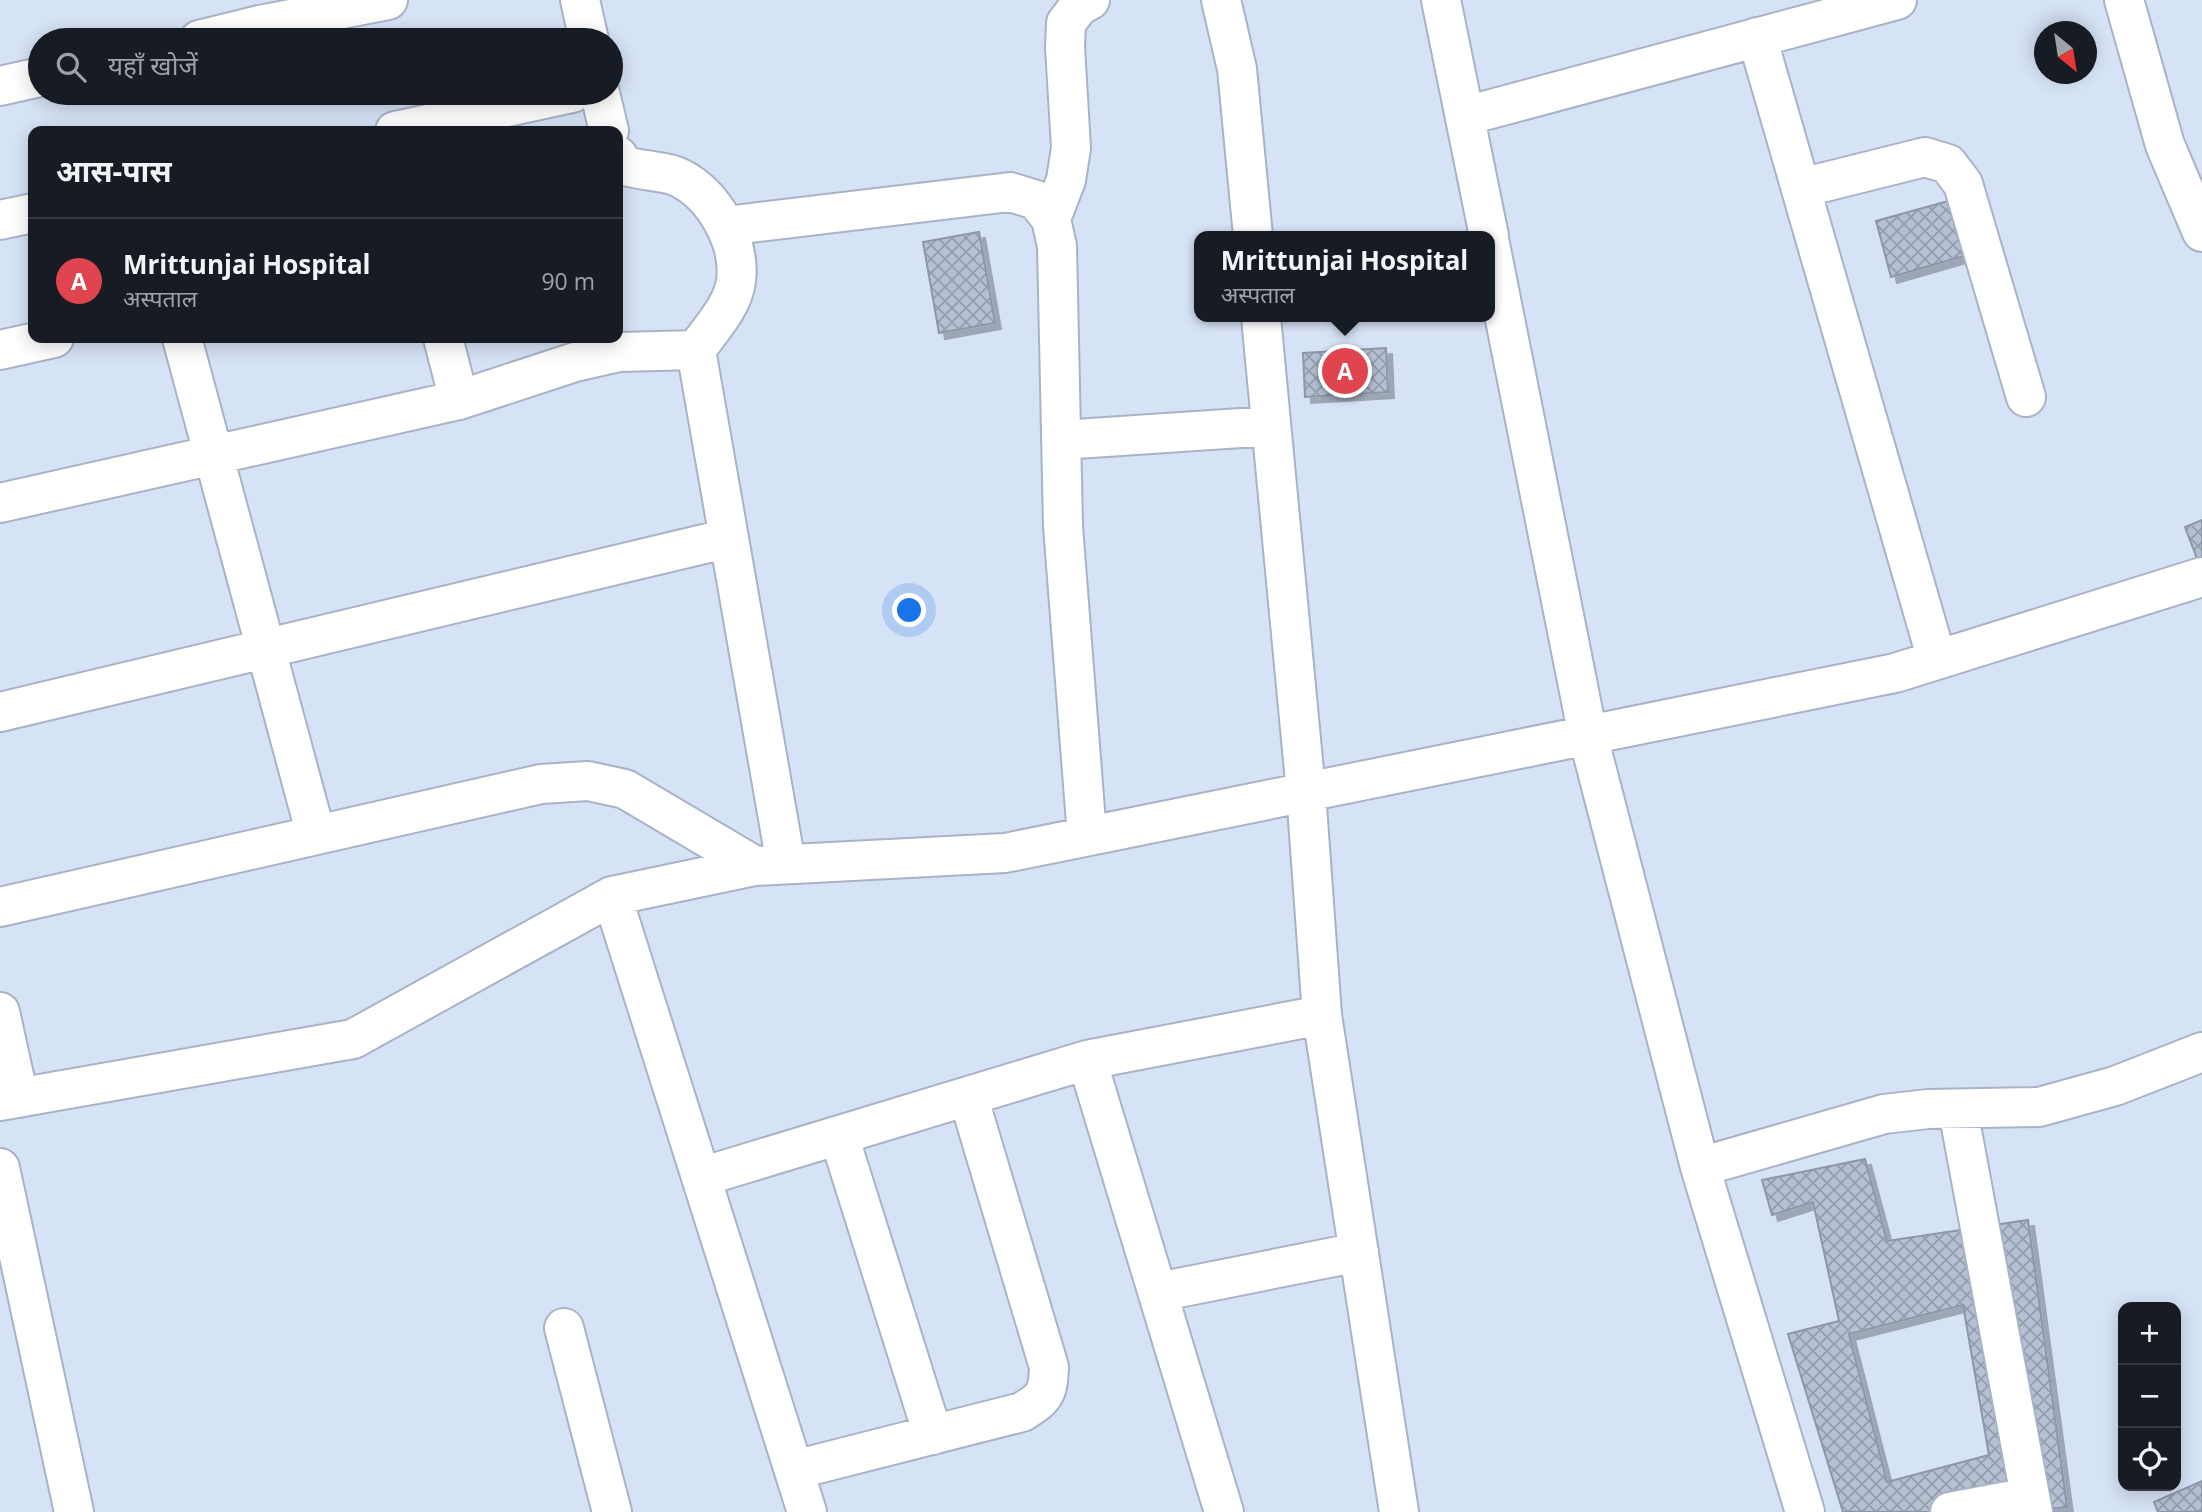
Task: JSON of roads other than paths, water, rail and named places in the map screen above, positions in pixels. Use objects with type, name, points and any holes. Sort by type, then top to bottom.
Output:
[{"type":"street","points":[[248,28],[388,0]]},
{"type":"street","points":[[580,0],[586,28]]},
{"type":"street","points":[[1051,219],[1066,180],[1072,148],[1065,47],[1066,23],[1079,6],[1090,0]]},
{"type":"street","points":[[1221,0],[1237,69],[1253,231]]},
{"type":"street","points":[[1441,0],[1488,231]]},
{"type":"street","points":[[1465,116],[1897,0]]},
{"type":"street","points":[[2124,0],[2165,145],[2202,232]]},
{"type":"street","points":[[1757,37],[1937,660]]},
{"type":"street","points":[[0,86],[28,80]]},
{"type":"street","points":[[418,126],[516,105]]},
{"type":"street","points":[[603,105],[608,126]]},
{"type":"street","points":[[1801,188],[1925,157],[1948,164],[1963,184],[2026,397]]},
{"type":"street","points":[[624,172],[678,176],[702,194],[726,226],[736,255],[736,282],[723,312],[696,350],[729,538],[771,865]]},
{"type":"street","points":[[726,226],[1010,192],[1036,200],[1051,219],[1057,246],[1063,526],[1087,836]]},
{"type":"street","points":[[0,220],[28,214]]},
{"type":"street","points":[[1495,269],[1588,736],[1700,1167],[1805,1512]]},
{"type":"street","points":[[1261,322],[1306,792],[1322,1014],[1399,1512]]},
{"type":"street","points":[[0,351],[33,343]]},
{"type":"street","points":[[183,343],[316,835]]},
{"type":"street","points":[[444,343],[459,400]]},
{"type":"street","points":[[0,503],[459,400],[575,362],[619,352],[696,350]]},
{"type":"street","points":[[1061,440],[1271,426]]},
{"type":"street","points":[[0,712],[729,538]]},
{"type":"street","points":[[0,1012],[9,1100],[353,1039],[612,897],[771,865],[1005,853],[1588,736],[1895,673],[2202,577]]},
{"type":"street","points":[[0,907],[541,784],[588,781],[625,789],[771,865]]},
{"type":"street","points":[[612,897],[807,1512]]},
{"type":"street","points":[[701,1177],[1087,1060],[1322,1014]]},
{"type":"street","points":[[1700,1167],[1884,1114],[1928,1109],[2039,1107],[2061,1102],[2115,1086],[2202,1052]]},
{"type":"street","points":[[1087,1060],[1224,1512]]},
{"type":"street","points":[[794,1470],[1022,1412],[1040,1401],[1048,1387],[1049,1367],[968,1096]]},
{"type":"street","points":[[1950,1512],[2031,1504],[1958,1110]]},
{"type":"street","points":[[839,1136],[933,1435]]},
{"type":"street","points":[[0,1168],[74,1512]]},
{"type":"street","points":[[1158,1292],[1359,1252]]},
{"type":"street","points":[[564,1328],[612,1512]]},
{"type":"place","name":"Mrittunjai Hospital","points":[[1345,371]]}]
